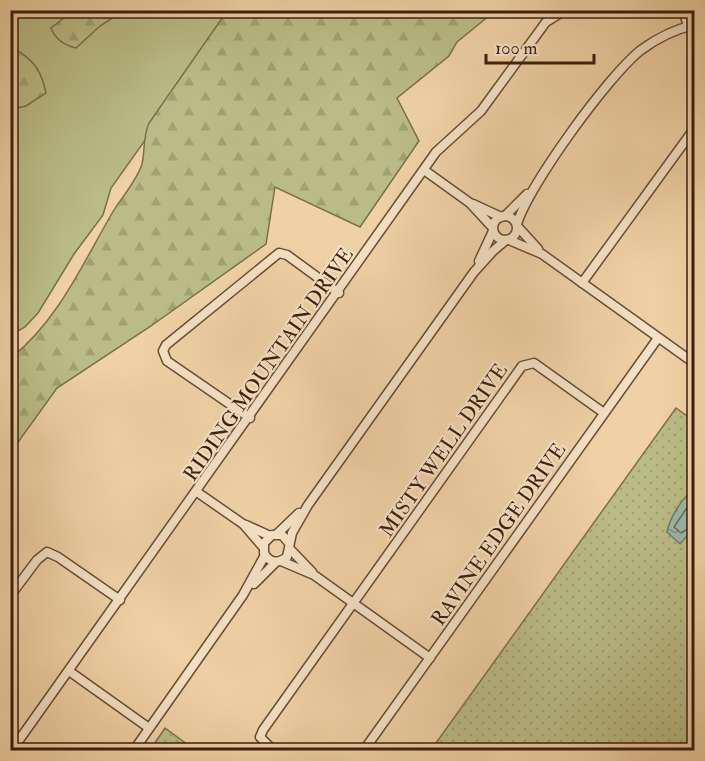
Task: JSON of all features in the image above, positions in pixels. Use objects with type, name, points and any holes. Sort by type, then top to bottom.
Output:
[{"type":"street","name":"RIDING MOUNTAIN DRIVE","points":[[12,750],[339,293],[444,142],[481,111],[546,22],[565,10]]},
{"type":"street","points":[[243,595],[290,546],[308,505],[474,272],[493,251],[516,234],[517,225],[536,185],[621,68],[651,44],[691,25],[683,10]]},
{"type":"street","points":[[582,283],[694,129]]},
{"type":"street","points":[[424,170],[470,203],[499,239],[508,240],[542,255],[694,363]]},
{"type":"street","points":[[474,272],[493,229],[503,216],[536,185]]},
{"type":"street","points":[[470,203],[512,218],[542,255]]},
{"type":"street","points":[[250,418],[167,361],[163,351],[166,345],[279,253],[284,253],[339,293]]},
{"type":"street","name":"RAVINE EDGE DRIVE","points":[[364,750],[658,338]]},
{"type":"street","name":"MISTY WELL DRIVE","points":[[354,603],[527,363],[534,363],[604,413]]},
{"type":"street","points":[[197,492],[243,524],[285,537],[314,575]]},
{"type":"street","points":[[134,750],[243,595],[274,535],[308,505]]},
{"type":"street","points":[[243,524],[264,551],[278,561],[314,575],[430,658]]},
{"type":"street","points":[[10,596],[37,560],[47,552],[58,556],[120,600]]},
{"type":"street","points":[[273,750],[262,741],[261,734],[354,603]]},
{"type":"street","points":[[69,671],[149,728]]},
{"type":"green space","points":[[10,11],[237,11],[111,188],[103,215],[74,254],[38,313],[25,327],[11,335]]},
{"type":"green space","points":[[73,11],[123,11],[100,26],[76,48],[61,41],[51,28]]},
{"type":"green space","points":[[227,11],[495,11],[457,42],[449,56],[397,98],[419,141],[360,227],[275,187],[266,244],[151,326],[57,388],[11,452],[11,358],[42,327],[79,273],[111,215],[140,170],[149,123]]},
{"type":"green space","points":[[18,51],[37,69],[46,93],[26,106],[12,109],[11,58]]},
{"type":"green space","points":[[676,408],[694,421],[694,750],[431,750]]},
{"type":"green space","points":[[165,728],[195,750],[150,750]]},
{"type":"water","points":[[694,489],[694,528],[680,544],[667,532],[677,508]]}]
